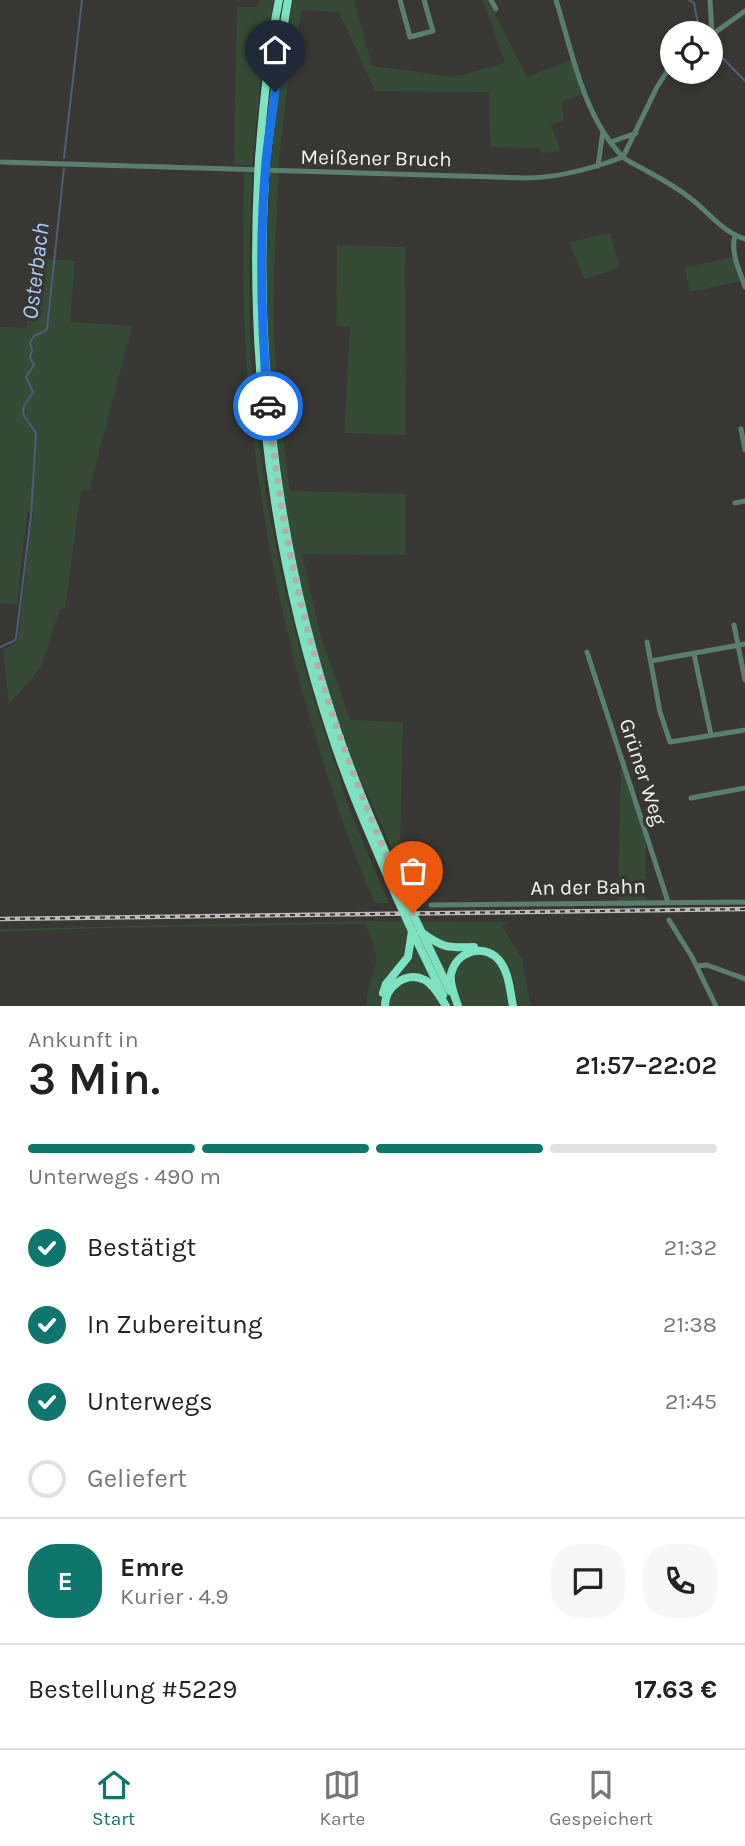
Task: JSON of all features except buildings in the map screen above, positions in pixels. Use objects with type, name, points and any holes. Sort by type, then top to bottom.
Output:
[{"type":"highway","points":[[263,160],[267,79],[279,0]]},
{"type":"highway","points":[[288,0],[263,160],[255,272],[259,384],[282,553],[303,639],[331,734],[356,802],[400,896],[458,1006]]},
{"type":"highway","points":[[383,1006],[386,984],[408,957],[418,931]]},
{"type":"highway","points":[[418,931],[447,1006]]},
{"type":"highway","points":[[418,931],[447,948],[478,947],[499,956],[509,974],[514,1006]]},
{"type":"highway","points":[[458,1006],[451,979],[452,972],[464,954],[479,950],[497,958],[503,966],[514,1006]]},
{"type":"highway","points":[[383,1006],[387,994],[396,983],[403,979],[417,978],[431,984],[447,1006]]},
{"type":"street","points":[[400,0],[410,37],[433,31],[424,0]]},
{"type":"street","points":[[491,0],[496,9]]},
{"type":"street","points":[[556,0],[577,72],[603,131],[611,142],[624,157],[690,198],[735,236],[745,239]]},
{"type":"street","points":[[710,0],[711,21]]},
{"type":"street","points":[[723,27],[745,11]]},
{"type":"street","points":[[624,157],[660,82]]},
{"type":"street","points":[[598,166],[603,131]]},
{"type":"street","points":[[611,142],[636,134]]},
{"type":"street","name":"Meißener Bruch","points":[[0,162],[545,178],[624,157]]},
{"type":"street","points":[[735,236],[734,252],[745,287]]},
{"type":"street","points":[[741,429],[745,450]]},
{"type":"street","points":[[735,503],[745,501]]},
{"type":"street","points":[[734,625],[745,680]]},
{"type":"street","points":[[647,642],[660,712],[670,742],[745,730]]},
{"type":"street","points":[[651,661],[745,644]]},
{"type":"street","name":"Grüner Weg","points":[[587,652],[668,902]]},
{"type":"street","points":[[694,654],[711,735]]},
{"type":"street","points":[[691,798],[745,788]]},
{"type":"street","name":"An der Bahn","points":[[431,905],[745,902]]},
{"type":"street","points":[[669,920],[697,966],[716,1006]]},
{"type":"street","points":[[697,966],[706,965],[745,979]]},
{"type":"green space","points":[[260,0],[274,0],[263,54],[252,166],[234,165],[237,7],[258,7]]},
{"type":"green space","points":[[293,0],[354,0],[372,66],[454,77],[505,63],[483,0],[488,0],[527,77],[571,60],[583,94],[561,102],[564,120],[551,125],[561,151],[540,153],[540,148],[490,147],[489,92],[375,91],[339,12],[302,10],[287,89],[278,168],[271,167]]},
{"type":"green space","points":[[244,171],[253,172],[249,311],[255,410],[280,569],[307,673],[348,806],[389,903],[375,903],[344,826],[306,706],[267,535],[247,376]]},
{"type":"green space","points":[[270,173],[279,173],[274,267],[275,345],[279,407],[290,491],[405,494],[405,555],[302,554],[321,637],[350,720],[403,722],[400,840],[428,896],[427,903],[416,903],[357,772],[319,656],[291,537],[281,477],[269,356],[267,249]]},
{"type":"green space","points":[[610,233],[619,265],[616,269],[584,279],[569,242]]},
{"type":"green space","points":[[337,245],[405,247],[406,435],[344,433],[350,327],[336,326]]},
{"type":"green space","points":[[733,257],[741,281],[690,292],[685,268]]},
{"type":"green space","points":[[32,258],[75,261],[70,322],[132,326],[89,491],[81,490],[65,608],[60,609],[41,667],[9,704],[3,650],[15,644],[18,638],[33,512],[27,511],[17,604],[0,603],[0,327],[27,328]]},
{"type":"green space","points":[[621,763],[646,842],[646,905],[618,906]]},
{"type":"green space","points":[[363,921],[509,922],[502,926],[522,959],[531,1006],[367,1006],[367,994],[376,957],[365,924],[0,932],[0,929]]},
{"type":"waterway","name":"Osterbach","points":[[64,158],[82,0]]},
{"type":"waterway","name":"Osterbach","points":[[689,0],[694,3],[697,21]]},
{"type":"waterway","name":"Osterbach","points":[[723,58],[745,81]]},
{"type":"waterway","name":"Osterbach","points":[[0,647],[16,638],[31,516],[36,433],[24,416],[24,406],[33,392],[26,377],[34,365],[30,358],[30,343],[34,336],[47,329],[64,168]]},
{"type":"railway","points":[[0,919],[745,909]]},
{"type":"way so far","points":[[268,406],[282,511],[299,594],[320,672],[365,806],[413,913]]},
{"type":"route","points":[[268,406],[262,272],[263,212],[275,92]]}]
